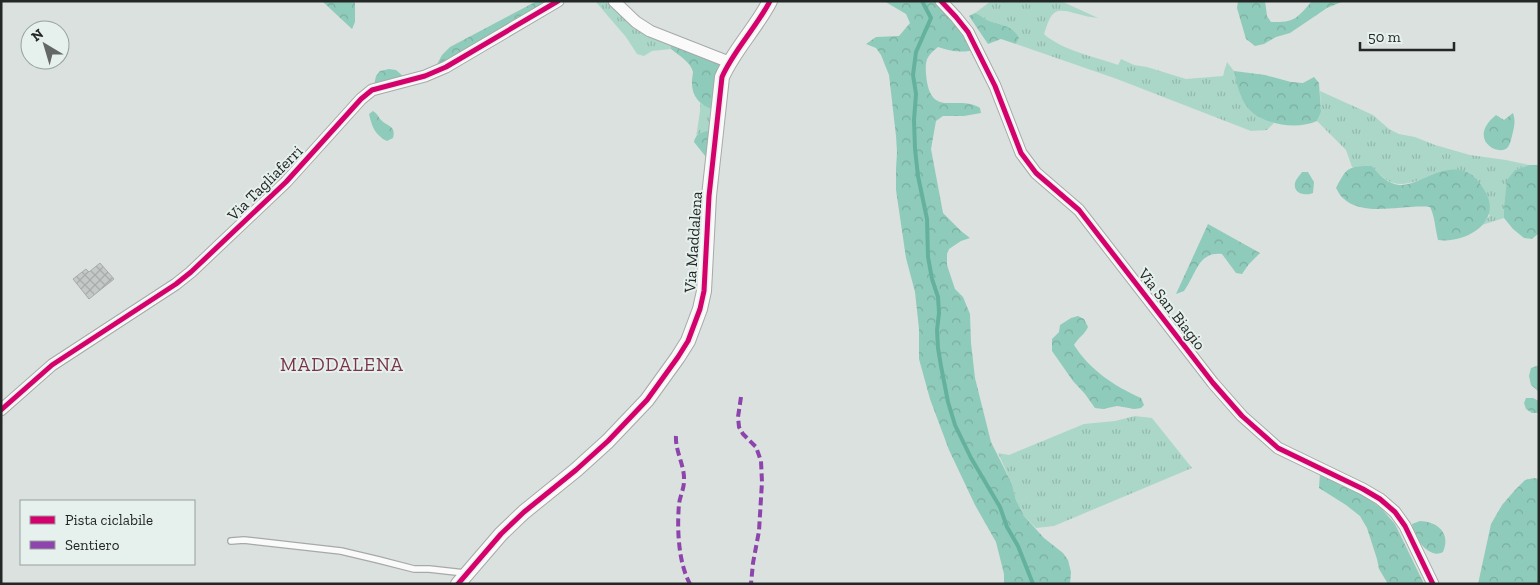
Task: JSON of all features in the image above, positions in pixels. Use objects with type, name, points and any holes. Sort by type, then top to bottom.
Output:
[{"type":"street","name":"Via Tagliaferri","points":[[1,410],[52,365],[176,284],[191,272],[286,182],[356,103],[372,90],[425,76],[446,67],[558,1]]},
{"type":"street","points":[[614,1],[636,22],[650,32],[729,62]]},
{"type":"street","name":"Via Maddalena","points":[[463,579],[501,534],[524,512],[608,441],[647,400],[688,341],[700,309],[704,291],[709,196],[722,77],[729,62],[770,1]]},
{"type":"street","name":"Via San Biagio","points":[[940,1],[968,32],[995,86],[1021,153],[1027,163],[1050,186],[1079,210],[1213,383],[1242,416],[1278,448],[1363,489],[1380,499],[1395,512],[1405,526],[1433,584]]},
{"type":"lane","points":[[231,541],[244,540],[341,551],[414,570],[429,569],[463,579]]},
{"type":"green space","points":[[322,1],[355,1],[355,22],[352,29]]},
{"type":"green space","points":[[537,1],[553,1],[435,68],[442,55],[450,47]]},
{"type":"green space","points":[[595,1],[613,1],[670,41],[671,49],[652,51],[644,56],[637,54],[626,37]]},
{"type":"green space","points":[[884,1],[939,1],[976,49],[957,51],[938,47],[926,61],[926,74],[933,97],[946,103],[971,104],[980,108],[981,113],[964,116],[943,116],[936,121],[931,149],[943,213],[970,238],[961,241],[949,249],[947,265],[955,289],[963,297],[970,314],[975,378],[991,442],[1012,484],[1016,500],[1024,516],[1068,560],[1071,572],[1070,584],[1004,584],[1004,574],[996,542],[975,505],[949,450],[930,399],[919,359],[919,329],[915,292],[906,258],[896,190],[897,152],[889,75],[876,48],[866,44],[876,37],[899,36],[910,23],[906,14]]},
{"type":"green space","points":[[991,1],[1061,1],[1098,18],[1064,11],[1055,12],[1049,20],[1044,34],[1051,40],[1069,49],[1118,65],[1121,59],[1134,65],[1186,79],[1223,76],[1227,62],[1234,71],[1241,97],[1260,117],[1274,123],[1267,130],[1251,131],[1117,79],[1016,44],[1019,38],[1013,30],[975,13]]},
{"type":"green space","points":[[1238,1],[1265,1],[1267,16],[1271,22],[1285,22],[1303,12],[1312,1],[1344,1],[1327,8],[1290,33],[1255,46],[1246,39],[1237,8]]},
{"type":"green space","points":[[975,13],[1013,30],[1019,38],[1016,44],[1001,39],[988,44],[969,16]]},
{"type":"green space","points":[[670,41],[723,61],[714,110],[700,103],[697,99],[692,86],[692,68],[671,49]]},
{"type":"green space","points":[[396,70],[404,77],[374,85],[376,76],[380,71]]},
{"type":"green space","points":[[1234,71],[1303,83],[1314,77],[1319,83],[1321,112],[1317,121],[1300,125],[1280,124],[1254,114],[1242,99]]},
{"type":"green space","points":[[1320,91],[1373,115],[1389,129],[1399,134],[1415,137],[1470,155],[1529,165],[1515,170],[1507,194],[1504,218],[1482,225],[1490,215],[1419,180],[1398,184],[1383,177],[1372,166],[1352,167],[1346,150],[1317,121],[1321,112]]},
{"type":"green space","points":[[700,103],[714,110],[712,135],[700,134],[696,138],[700,111]]},
{"type":"green space","points":[[373,111],[393,129],[393,138],[387,141],[377,133],[369,114]]},
{"type":"green space","points":[[1513,113],[1514,124],[1509,146],[1504,150],[1492,148],[1484,139],[1484,132],[1488,124],[1496,115],[1504,120]]},
{"type":"green space","points":[[708,131],[711,133],[710,162],[694,142],[699,134]]},
{"type":"green space","points":[[1529,165],[1539,165],[1539,233],[1532,239],[1524,238],[1504,218],[1507,180],[1515,170]]},
{"type":"green space","points":[[1358,166],[1372,166],[1386,180],[1401,185],[1410,184],[1440,172],[1461,170],[1472,175],[1483,188],[1490,204],[1489,214],[1485,222],[1469,235],[1459,239],[1438,240],[1430,207],[1372,209],[1351,204],[1341,196],[1336,188],[1349,169]]},
{"type":"green space","points":[[1302,172],[1308,172],[1314,182],[1313,193],[1304,194],[1296,190],[1296,182]]},
{"type":"green space","points":[[1208,224],[1260,253],[1242,274],[1236,273],[1222,254],[1208,256],[1198,265],[1184,291],[1176,294]]},
{"type":"green space","points":[[1078,316],[1084,319],[1088,327],[1074,345],[1080,354],[1103,376],[1141,398],[1144,405],[1141,408],[1117,406],[1103,409],[1095,408],[1052,351],[1052,339],[1059,332],[1060,325]]},
{"type":"green space","points":[[1539,365],[1539,392],[1531,385],[1529,376],[1531,368]]},
{"type":"green space","points":[[1526,398],[1533,398],[1539,401],[1539,413],[1532,413],[1526,409],[1524,403]]},
{"type":"green space","points":[[1135,416],[1152,418],[1192,468],[1054,526],[1036,528],[1024,516],[998,453],[1009,455],[1084,424],[1115,421]]},
{"type":"green space","points":[[1320,473],[1361,493],[1381,508],[1395,524],[1424,584],[1388,584],[1379,569],[1367,528],[1360,516],[1319,488]]},
{"type":"green space","points":[[1539,479],[1539,584],[1478,584],[1491,524],[1502,505],[1515,490],[1525,480]]},
{"type":"green space","points":[[1420,521],[1437,526],[1444,534],[1445,545],[1443,552],[1438,554],[1432,553],[1419,541],[1412,524]]},
{"type":"building","points":[[100,263],[114,279],[89,299],[73,279],[86,269],[89,272]]},
{"type":"waterway","points":[[922,1],[931,18],[916,52],[913,75],[916,94],[914,120],[915,149],[918,176],[927,219],[928,257],[938,297],[937,330],[941,366],[948,402],[955,425],[971,458],[1000,507],[1033,584]]},
{"type":"marked path","points":[[741,397],[738,417],[739,427],[756,447],[761,461],[762,482],[759,531],[751,584]]},
{"type":"marked path","points":[[676,436],[684,475],[679,504],[679,545],[683,566],[690,584]]},
{"type":"cycle path","points":[[1,410],[52,365],[176,284],[191,272],[286,182],[361,99],[372,90],[425,76],[446,67],[558,1]]},
{"type":"cycle path","points":[[458,584],[501,534],[524,512],[608,441],[647,400],[688,341],[700,309],[704,291],[709,196],[722,77],[770,1]]},
{"type":"cycle path","points":[[941,1],[968,32],[995,86],[1021,153],[1036,173],[1079,210],[1213,383],[1242,416],[1278,448],[1363,489],[1380,499],[1395,512],[1405,526],[1433,584]]},
{"type":"district","name":"MADDALENA","points":[[342,364]]}]
